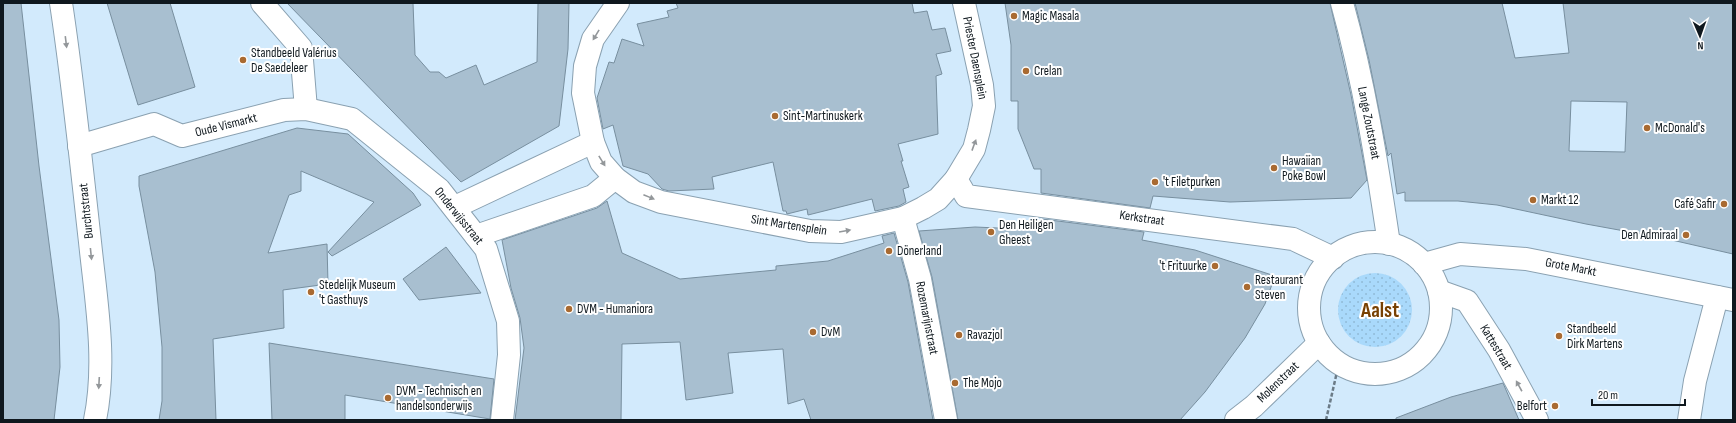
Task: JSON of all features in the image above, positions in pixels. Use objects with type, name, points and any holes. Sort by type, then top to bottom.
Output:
[{"type":"street","name":"Burchtstraat","points":[[61,3],[79,146],[101,345],[98,403],[95,420]]},
{"type":"street","points":[[262,3],[300,48],[306,108]]},
{"type":"street","name":"Sint Martensplein","points":[[618,3],[594,39],[585,66],[583,93],[593,142],[601,162],[615,178],[634,192],[661,202],[810,231],[841,232],[903,218],[938,199],[956,179]]},
{"type":"street","name":"Priester Daensplein","points":[[956,179],[974,149],[980,130],[984,106],[982,85],[964,3]]},
{"type":"street","name":"Lange Zoutstraat","points":[[1342,3],[1352,39],[1371,124],[1389,244]]},
{"type":"street","name":"Oude Vismarkt","points":[[79,146],[154,124],[182,136],[284,110],[306,108]]},
{"type":"street","name":"Onderwijsstraat","points":[[306,108],[352,119],[439,188],[486,249],[508,321],[509,355],[502,420]]},
{"type":"street","points":[[455,207],[593,142]]},
{"type":"street","points":[[476,236],[593,196],[615,178]]},
{"type":"street","name":"Kerkstraat","points":[[956,179],[966,196],[1293,239],[1333,258]]},
{"type":"street","name":"Rozemarijnstraat","points":[[903,218],[920,279],[946,420]]},
{"type":"street","points":[[1369,242],[1389,244],[1408,251],[1424,264],[1434,276],[1439,291],[1440,322],[1429,347],[1414,362],[1395,372],[1373,374],[1352,370],[1333,360],[1319,343],[1311,326],[1309,308],[1312,289],[1320,272],[1333,258],[1350,247],[1369,242]]},
{"type":"street","name":"Grote Markt","points":[[1424,264],[1460,254],[1526,258],[1725,298],[1694,381],[1689,420]]},
{"type":"street","name":"Kattestraat","points":[[1439,291],[1467,301],[1499,350],[1537,420]]},
{"type":"street","name":"Molenstraat","points":[[1236,420],[1254,406],[1319,343]]},
{"type":"path","points":[[1326,420],[1339,363]]},
{"type":"shaded area","points":[[1375,273],[1396,279],[1406,289],[1412,310],[1406,331],[1396,341],[1375,347],[1354,341],[1344,331],[1338,310],[1344,289],[1354,279]]},
{"type":"building","points":[[3,3],[21,3],[39,166],[59,320],[60,367],[54,420],[3,420]]},
{"type":"building","points":[[107,3],[170,3],[195,87],[138,105]]},
{"type":"building","points":[[287,3],[413,3],[415,55],[430,72],[439,72],[446,78],[476,65],[484,85],[537,62],[538,3],[569,3],[568,49],[559,126],[461,182]]},
{"type":"building","name":"Sint-Martinuskerk","points":[[676,3],[912,3],[914,13],[927,11],[932,30],[945,28],[951,51],[936,54],[942,74],[936,76],[938,134],[898,144],[903,161],[901,161],[909,187],[903,189],[906,202],[899,206],[875,211],[872,199],[808,215],[807,209],[787,214],[786,211],[783,211],[773,162],[712,177],[714,189],[669,191],[662,189],[648,174],[623,166],[613,125],[603,129],[597,98],[609,62],[614,63],[622,39],[644,46],[637,24],[669,17],[667,11],[678,8]]},
{"type":"building","points":[[1005,3],[1330,3],[1351,95],[1367,180],[1351,198],[1230,202],[1153,196],[1150,208],[1041,193],[1041,169],[1034,169],[1018,129],[1018,101],[1011,101],[1011,45]]},
{"type":"building","points":[[1355,3],[1502,3],[1515,58],[1569,53],[1563,3],[1733,3],[1733,254],[1663,238],[1586,224],[1497,205],[1458,201],[1405,201],[1405,192],[1397,194],[1391,153],[1388,156],[1369,60]],"holes":[[[1571,101],[1627,102],[1625,152],[1569,151]]]},
{"type":"building","points":[[297,128],[348,134],[413,193],[421,205],[332,256],[328,252],[374,202],[301,171],[301,191],[289,195],[268,253],[327,244],[328,284],[283,290],[284,328],[213,339],[216,420],[159,420],[162,401],[162,347],[155,272],[139,186],[139,176]]},
{"type":"building","points":[[607,201],[622,253],[680,279],[776,270],[776,266],[828,261],[884,243],[882,236],[894,233],[908,282],[933,420],[811,420],[804,399],[788,404],[783,349],[728,353],[733,393],[686,400],[680,342],[622,344],[621,420],[515,420],[524,348],[520,318],[511,288],[502,240],[597,208]]},
{"type":"building","points":[[1042,219],[1144,232],[1142,240],[1195,250],[1275,276],[1265,304],[1245,338],[1205,392],[1180,420],[958,420],[932,277],[919,231],[975,227],[1043,230]]},
{"type":"building","points":[[446,247],[481,293],[419,300],[403,279]]},
{"type":"building","name":"DVM - Technisch en handelsonderwijs","points":[[269,343],[494,379],[490,419],[345,395],[345,420],[272,420]]},
{"type":"building","points":[[1503,383],[1519,420],[1396,420],[1396,418],[1451,397]]},
{"type":"place","name":"Magic Masala","points":[[1014,16]]},
{"type":"place","name":"Standbeeld Valérius De Saedeleer","points":[[243,60]]},
{"type":"place","name":"Crelan","points":[[1026,71]]},
{"type":"place","name":"Sint-Martinuskerk","points":[[775,116]]},
{"type":"place","name":"McDonald's","points":[[1647,128]]},
{"type":"place","name":"Hawaiian Poke Bowl","points":[[1274,168]]},
{"type":"place","name":"'t Filetpurken","points":[[1155,182]]},
{"type":"place","name":"Markt 12","points":[[1533,200]]},
{"type":"place","name":"Café Safir","points":[[1724,204]]},
{"type":"place","name":"Den Heiligen Gheest","points":[[991,232]]},
{"type":"place","name":"Den Admiraal","points":[[1686,235]]},
{"type":"place","name":"Dönerland","points":[[889,251]]},
{"type":"place","name":"'t Frituurke","points":[[1215,266]]},
{"type":"place","name":"Restaurant Steven","points":[[1247,287]]},
{"type":"place","name":"Stedelijk Museum 't Gasthuys","points":[[311,292]]},
{"type":"place","name":"DVM - Humaniora","points":[[569,309]]},
{"type":"place","name":"DvM","points":[[813,332]]},
{"type":"place","name":"Ravazjol","points":[[959,335]]},
{"type":"place","name":"Standbeeld Dirk Martens","points":[[1559,336]]},
{"type":"place","name":"The Mojo","points":[[955,383]]},
{"type":"place","name":"DVM - Technisch en handelsonderwijs","points":[[388,398]]},
{"type":"place","name":"Belfort","points":[[1555,406]]},
{"type":"district","name":"Aalst","points":[[1380,310]]}]
